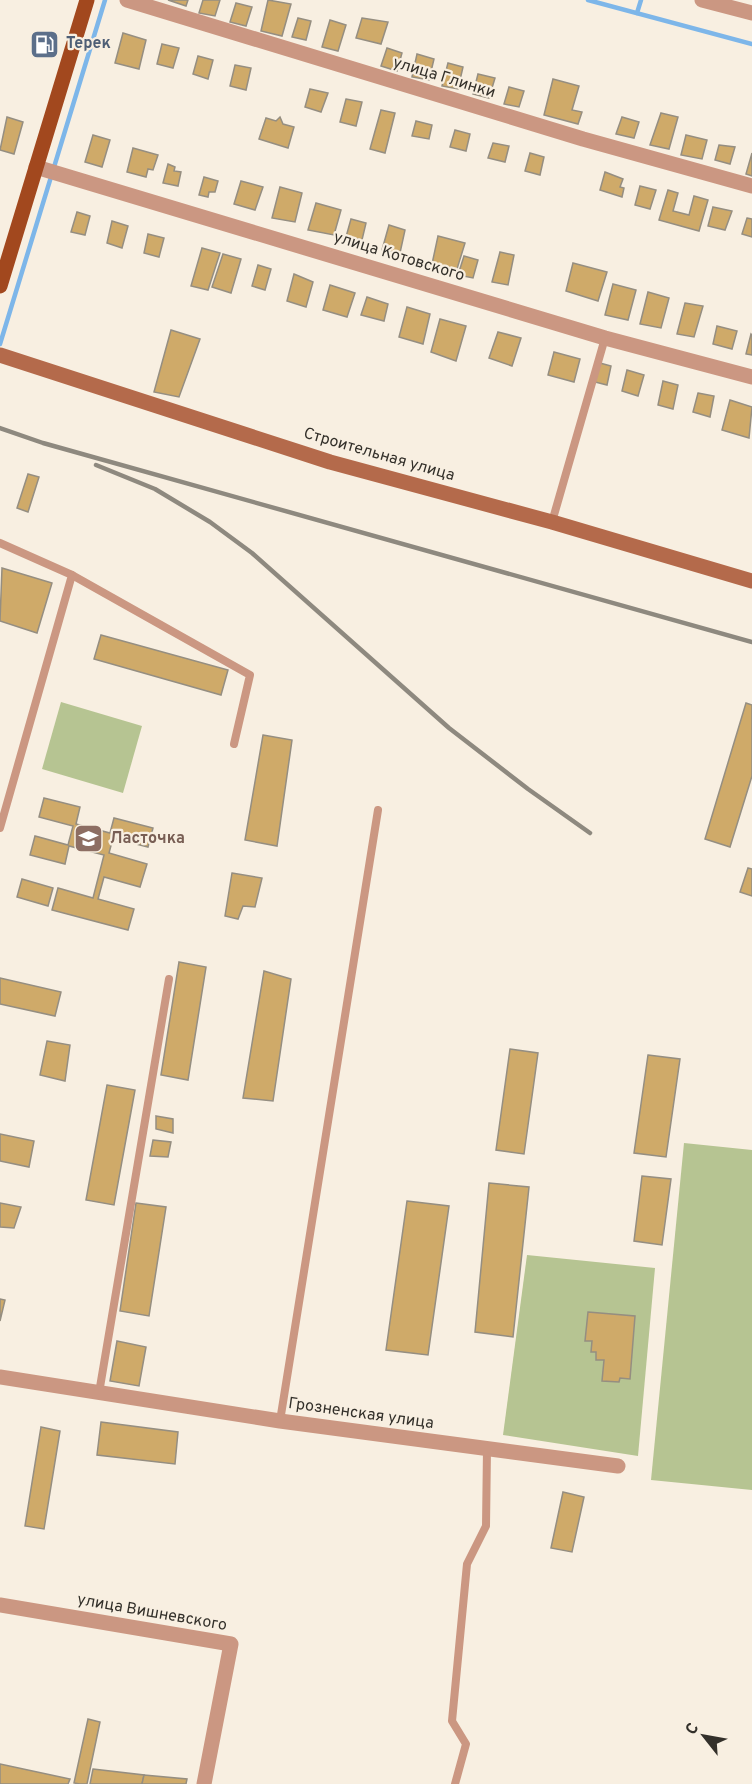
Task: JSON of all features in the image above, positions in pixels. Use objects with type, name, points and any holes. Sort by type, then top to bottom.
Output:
[{"type":"main road","points":[[0,286],[87,0]]},
{"type":"street","name":"улица Глинки","points":[[127,0],[583,139],[752,186]]},
{"type":"street","points":[[702,0],[752,13]]},
{"type":"street","name":"улица Котовского","points":[[36,167],[604,338],[752,377]]},
{"type":"street","name":"Строительная улица","points":[[0,355],[330,462],[552,522],[752,581]]},
{"type":"street","name":"Грозненская улица","points":[[0,1377],[280,1421],[618,1466]]},
{"type":"street","name":"улица Вишневского","points":[[0,1605],[231,1644],[204,1784]]},
{"type":"lane","points":[[552,522],[604,338]]},
{"type":"lane","points":[[0,543],[72,576],[250,675],[234,744]]},
{"type":"lane","points":[[0,828],[72,576]]},
{"type":"lane","points":[[280,1421],[378,810]]},
{"type":"lane","points":[[99,1393],[169,979]]},
{"type":"lane","points":[[455,1784],[466,1744],[453,1721],[467,1564],[486,1526],[487,1449]]},
{"type":"green space","points":[[61,702],[142,726],[123,793],[42,769]]},
{"type":"green space","points":[[684,1143],[752,1150],[752,1490],[651,1480]]},
{"type":"green space","points":[[527,1255],[655,1268],[638,1456],[503,1435]]},
{"type":"building","points":[[168,0],[188,0],[186,6]]},
{"type":"building","points":[[203,0],[220,0],[215,16],[199,13]]},
{"type":"building","points":[[268,0],[291,4],[282,36],[261,31]]},
{"type":"building","points":[[236,3],[252,7],[246,26],[230,22]]},
{"type":"building","points":[[298,18],[311,21],[306,40],[292,37]]},
{"type":"building","points":[[362,18],[388,22],[381,44],[356,38]]},
{"type":"building","points":[[330,20],[346,25],[338,51],[322,47]]},
{"type":"building","points":[[123,33],[146,40],[139,69],[115,63]]},
{"type":"building","points":[[162,44],[179,48],[173,68],[157,64]]},
{"type":"building","points":[[387,48],[402,53],[397,71],[381,66]]},
{"type":"building","points":[[417,54],[434,59],[429,80],[412,77]]},
{"type":"building","points":[[198,56],[213,60],[208,79],[193,74]]},
{"type":"building","points":[[448,63],[463,67],[458,89],[442,86]]},
{"type":"building","points":[[235,65],[251,68],[246,90],[230,86]]},
{"type":"building","points":[[478,74],[495,78],[489,98],[473,94]]},
{"type":"building","points":[[553,79],[579,86],[572,110],[582,112],[578,124],[544,115]]},
{"type":"building","points":[[509,87],[524,91],[519,107],[504,104]]},
{"type":"building","points":[[310,89],[328,93],[321,112],[305,107]]},
{"type":"building","points":[[346,99],[362,102],[356,126],[340,122]]},
{"type":"building","points":[[381,110],[395,113],[385,153],[370,149]]},
{"type":"building","points":[[661,113],[678,117],[669,149],[650,145]]},
{"type":"building","points":[[7,117],[23,122],[14,154],[0,150]]},
{"type":"building","points":[[280,117],[283,124],[294,127],[288,148],[259,139],[266,118],[276,121]]},
{"type":"building","points":[[622,117],[639,122],[634,138],[616,134]]},
{"type":"building","points":[[416,121],[432,125],[429,139],[412,136]]},
{"type":"building","points":[[455,130],[470,134],[466,151],[450,147]]},
{"type":"building","points":[[93,135],[110,140],[102,167],[85,162]]},
{"type":"building","points":[[686,135],[707,140],[702,159],[681,155]]},
{"type":"building","points":[[493,143],[509,146],[505,162],[488,158]]},
{"type":"building","points":[[719,145],[735,147],[730,164],[715,160]]},
{"type":"building","points":[[133,148],[158,155],[153,170],[148,169],[146,177],[127,172]]},
{"type":"building","points":[[530,153],[544,157],[540,175],[525,171]]},
{"type":"building","points":[[752,153],[752,176],[746,174]]},
{"type":"building","points":[[168,164],[175,167],[174,171],[181,172],[178,186],[163,183]]},
{"type":"building","points":[[605,172],[623,179],[620,187],[624,188],[622,197],[600,190]]},
{"type":"building","points":[[204,177],[218,181],[215,192],[209,192],[208,197],[199,195]]},
{"type":"building","points":[[241,181],[263,187],[255,210],[234,204]]},
{"type":"building","points":[[640,186],[656,190],[650,209],[635,205]]},
{"type":"building","points":[[280,187],[302,193],[295,222],[272,218]]},
{"type":"building","points":[[668,190],[678,193],[673,211],[689,215],[694,196],[708,200],[699,231],[659,220]]},
{"type":"building","points":[[316,203],[341,210],[334,235],[308,230]]},
{"type":"building","points":[[713,207],[732,211],[725,230],[708,226]]},
{"type":"building","points":[[77,212],[90,216],[85,235],[71,232]]},
{"type":"building","points":[[747,218],[752,219],[752,237],[742,234]]},
{"type":"building","points":[[351,219],[366,223],[362,240],[346,237]]},
{"type":"building","points":[[112,221],[128,226],[122,248],[107,243]]},
{"type":"building","points":[[389,225],[405,230],[400,253],[382,250]]},
{"type":"building","points":[[148,234],[164,238],[159,257],[144,253]]},
{"type":"building","points":[[438,236],[465,243],[457,269],[432,264]]},
{"type":"building","points":[[202,248],[220,253],[208,290],[191,286]]},
{"type":"building","points":[[500,252],[514,255],[508,285],[492,282]]},
{"type":"building","points":[[223,254],[241,259],[231,293],[212,287]]},
{"type":"building","points":[[464,256],[478,260],[473,278],[458,275]]},
{"type":"building","points":[[573,263],[607,272],[598,301],[566,291]]},
{"type":"building","points":[[258,265],[271,269],[265,290],[252,286]]},
{"type":"building","points":[[294,274],[313,282],[306,307],[287,301]]},
{"type":"building","points":[[613,284],[636,290],[628,320],[605,315]]},
{"type":"building","points":[[330,285],[355,293],[347,317],[323,310]]},
{"type":"building","points":[[648,292],[669,298],[661,328],[640,324]]},
{"type":"building","points":[[367,297],[388,304],[384,321],[361,315]]},
{"type":"building","points":[[685,303],[703,306],[694,337],[677,334]]},
{"type":"building","points":[[407,307],[430,314],[423,344],[399,337]]},
{"type":"building","points":[[440,319],[466,326],[456,361],[431,352]]},
{"type":"building","points":[[717,326],[737,331],[732,349],[713,344]]},
{"type":"building","points":[[171,330],[200,339],[179,397],[154,392]]},
{"type":"building","points":[[498,332],[521,338],[512,366],[489,358]]},
{"type":"building","points":[[752,335],[752,355],[746,354]]},
{"type":"building","points":[[554,352],[580,359],[574,382],[548,375]]},
{"type":"building","points":[[600,363],[611,366],[607,385],[595,382]]},
{"type":"building","points":[[627,370],[644,375],[638,396],[622,391]]},
{"type":"building","points":[[663,381],[678,385],[673,409],[658,405]]},
{"type":"building","points":[[698,393],[714,396],[710,417],[693,412]]},
{"type":"building","points":[[730,400],[752,407],[749,438],[722,430]]},
{"type":"building","points":[[28,474],[39,477],[28,512],[17,508]]},
{"type":"building","points":[[2,568],[52,583],[37,633],[0,621]]},
{"type":"building","points":[[101,635],[228,670],[221,695],[94,659]]},
{"type":"building","points":[[746,703],[752,705],[752,776],[730,847],[705,839]]},
{"type":"building","points":[[263,735],[292,740],[277,846],[245,840]]},
{"type":"building","points":[[44,798],[80,807],[76,824],[110,833],[114,818],[153,828],[148,847],[113,838],[109,853],[147,864],[140,887],[104,877],[98,899],[134,909],[128,930],[52,910],[58,888],[93,898],[104,855],[69,846],[65,864],[30,855],[35,836],[68,845],[73,826],[39,817]]},
{"type":"building","points":[[748,868],[752,869],[752,896],[740,892]]},
{"type":"building","points":[[232,873],[262,878],[255,907],[243,906],[238,919],[225,916]]},
{"type":"building","points":[[22,879],[53,888],[48,906],[17,897]]},
{"type":"building","points":[[179,962],[206,967],[188,1080],[161,1075]]},
{"type":"building","points":[[264,971],[291,979],[273,1101],[243,1098]]},
{"type":"building","points":[[0,978],[61,992],[55,1016],[0,1004]]},
{"type":"building","points":[[47,1041],[70,1045],[65,1081],[40,1075]]},
{"type":"building","points":[[510,1049],[538,1053],[524,1154],[496,1150]]},
{"type":"building","points":[[648,1055],[680,1059],[666,1157],[634,1153]]},
{"type":"building","points":[[107,1085],[135,1090],[114,1205],[86,1200]]},
{"type":"building","points":[[156,1116],[173,1119],[173,1133],[156,1129]]},
{"type":"building","points":[[0,1134],[34,1141],[29,1167],[0,1161]]},
{"type":"building","points":[[153,1140],[171,1142],[168,1157],[150,1156]]},
{"type":"building","points":[[642,1176],[671,1179],[662,1245],[634,1241]]},
{"type":"building","points":[[489,1183],[529,1187],[513,1337],[475,1332]]},
{"type":"building","points":[[407,1201],[449,1206],[428,1355],[386,1350]]},
{"type":"building","points":[[0,1203],[21,1207],[14,1228],[0,1227]]},
{"type":"building","points":[[136,1203],[166,1207],[149,1316],[120,1311]]},
{"type":"building","points":[[0,1299],[5,1300],[0,1321]]},
{"type":"building","points":[[588,1312],[635,1316],[630,1379],[620,1378],[619,1382],[602,1381],[604,1360],[596,1360],[596,1352],[591,1352],[592,1341],[585,1341]]},
{"type":"building","points":[[117,1341],[146,1347],[139,1386],[110,1381]]},
{"type":"building","points":[[101,1422],[178,1432],[175,1464],[97,1455]]},
{"type":"building","points":[[41,1427],[60,1431],[44,1529],[25,1526]]},
{"type":"building","points":[[563,1492],[584,1497],[572,1552],[551,1548]]},
{"type":"building","points":[[88,1719],[100,1722],[87,1784],[74,1783]]},
{"type":"building","points":[[0,1764],[70,1779],[68,1784],[0,1784]]},
{"type":"building","points":[[93,1769],[144,1775],[142,1784],[90,1784]]},
{"type":"building","points":[[144,1775],[187,1779],[186,1784],[142,1784]]},
{"type":"waterway","points":[[0,344],[105,0]]},
{"type":"waterway","points":[[588,0],[752,44]]},
{"type":"waterway","points":[[637,13],[641,0]]},
{"type":"railway","points":[[0,428],[43,443],[752,642]]},
{"type":"railway","points":[[96,465],[155,489],[210,522],[252,553],[449,728],[590,833]]},
{"type":"place","name":"Терек","points":[[45,44]]},
{"type":"place","name":"Ласточка","points":[[89,839]]}]
